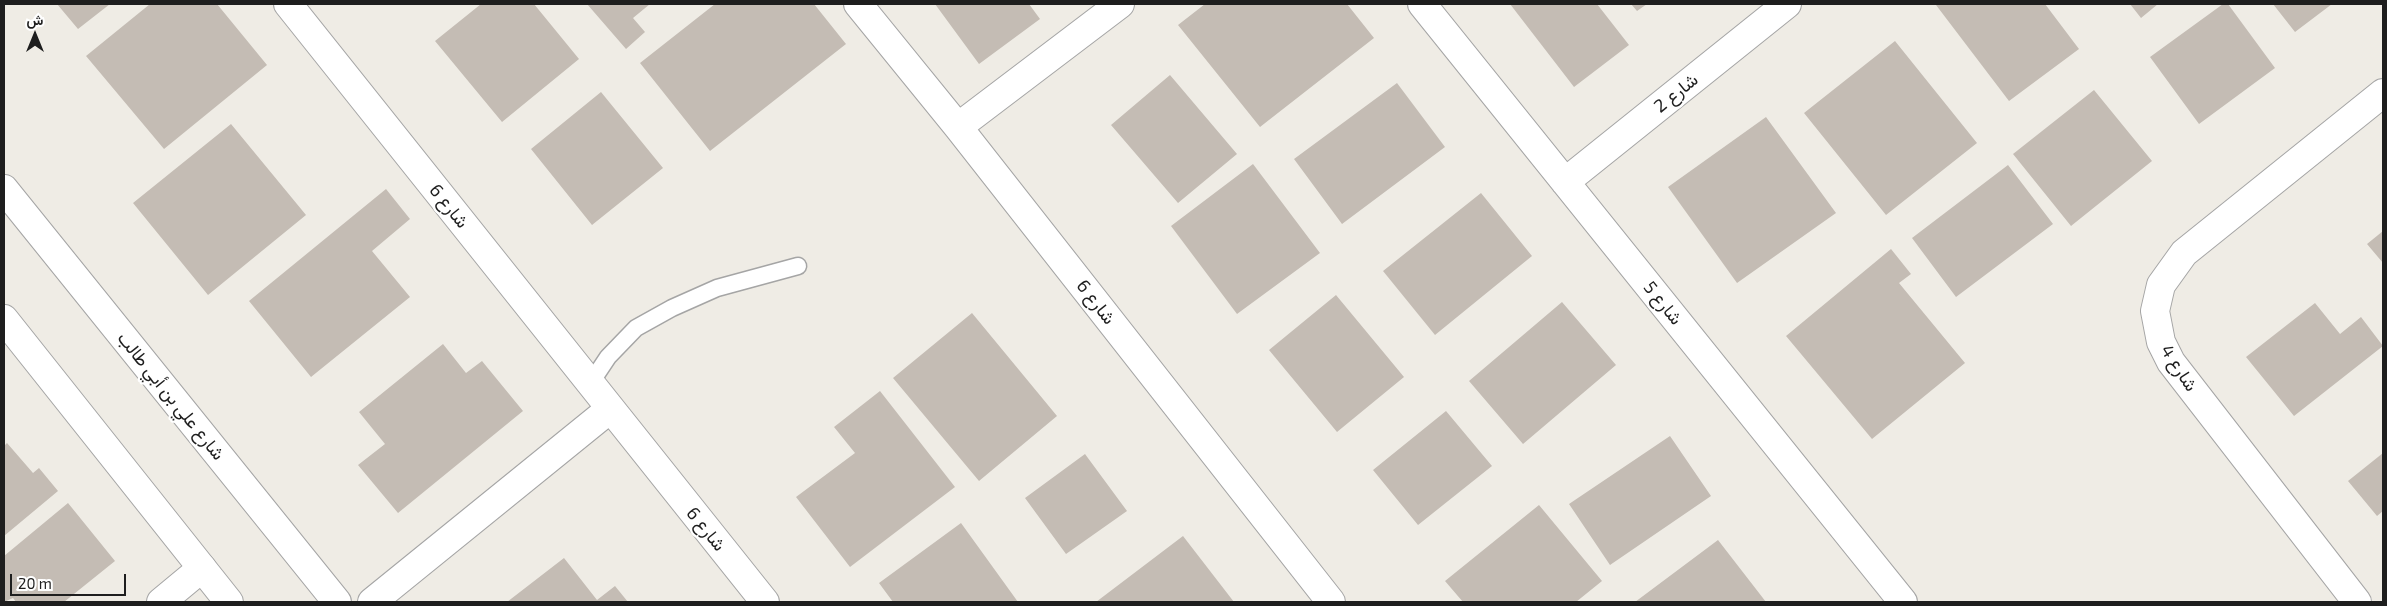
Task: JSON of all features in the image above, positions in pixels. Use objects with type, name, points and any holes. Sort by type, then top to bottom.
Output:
[{"type":"street","name":"شارع 6","points":[[288,4],[765,602]]},
{"type":"street","name":"شارع 6","points":[[858,4],[958,128],[1331,602]]},
{"type":"street","points":[[958,128],[1120,4]]},
{"type":"street","name":"شارع 5","points":[[1422,4],[1895,599]]},
{"type":"street","name":"شارع 2","points":[[1565,182],[1787,4]]},
{"type":"street","name":"شارع 4","points":[[2357,602],[2171,362],[2161,342],[2155,311],[2161,285],[2184,253],[2383,93]]},
{"type":"street","name":"شارع علي بن أبي طالب","points":[[4,189],[337,602]]},
{"type":"street","points":[[4,319],[229,602]]},
{"type":"street","points":[[372,602],[610,409]]},
{"type":"street","points":[[161,602],[202,568]]},
{"type":"lane","points":[[590,384],[608,357],[636,328],[672,308],[717,288],[798,266]]},
{"type":"building","points":[[57,4],[110,4],[78,29]]},
{"type":"building","points":[[150,4],[217,4],[267,65],[164,149],[86,56]]},
{"type":"building","points":[[481,4],[534,4],[579,59],[502,122],[435,41]]},
{"type":"building","points":[[587,4],[650,4],[633,18],[645,32],[626,49]]},
{"type":"building","points":[[715,4],[814,4],[846,44],[710,151],[640,63]]},
{"type":"building","points":[[935,4],[1029,4],[1040,19],[979,64]]},
{"type":"building","points":[[1205,4],[1347,4],[1374,38],[1260,127],[1178,25]]},
{"type":"building","points":[[1510,4],[1597,4],[1629,45],[1574,87]]},
{"type":"building","points":[[1631,4],[1647,4],[1637,11]]},
{"type":"building","points":[[2045,4],[2079,49],[2009,101],[1936,5]]},
{"type":"building","points":[[2130,4],[2158,4],[2141,18]]},
{"type":"building","points":[[2223,4],[2228,4],[2275,68],[2199,124],[2150,57]]},
{"type":"building","points":[[2273,4],[2332,4],[2295,32]]},
{"type":"building","points":[[1895,41],[1977,143],[1886,215],[1804,113]]},
{"type":"building","points":[[1170,75],[1237,154],[1178,203],[1111,125]]},
{"type":"building","points":[[1397,83],[1445,147],[1342,224],[1294,159]]},
{"type":"building","points":[[2094,90],[2152,161],[2071,226],[2013,154]]},
{"type":"building","points":[[601,92],[663,168],[592,225],[531,149]]},
{"type":"building","points":[[1766,117],[1836,213],[1737,283],[1668,187]]},
{"type":"building","points":[[231,124],[306,215],[208,295],[133,203]]},
{"type":"building","points":[[1253,164],[1320,253],[1237,314],[1171,226]]},
{"type":"building","points":[[2008,165],[2053,224],[1956,297],[1912,238]]},
{"type":"building","points":[[386,189],[410,219],[372,251],[410,297],[311,377],[249,301]]},
{"type":"building","points":[[1481,193],[1532,256],[1435,335],[1383,271]]},
{"type":"building","points":[[2383,231],[2383,263],[2367,244]]},
{"type":"building","points":[[1891,249],[1911,274],[1899,283],[1965,363],[1872,439],[1786,336]]},
{"type":"building","points":[[1336,295],[1404,377],[1337,432],[1269,350]]},
{"type":"building","points":[[1562,302],[1616,365],[1523,444],[1469,381]]},
{"type":"building","points":[[2315,303],[2340,334],[2361,317],[2383,346],[2294,416],[2246,357]]},
{"type":"building","points":[[972,313],[1057,416],[979,481],[893,378]]},
{"type":"building","points":[[443,344],[466,373],[482,361],[523,411],[398,513],[358,465],[385,444],[359,412]]},
{"type":"building","points":[[880,391],[955,487],[850,567],[796,497],[855,453],[834,427]]},
{"type":"building","points":[[1446,411],[1492,466],[1418,525],[1373,470]]},
{"type":"building","points":[[1670,436],[1711,496],[1610,565],[1569,504]]},
{"type":"building","points":[[7,443],[33,473],[39,468],[58,491],[4,536],[4,446]]},
{"type":"building","points":[[2383,453],[2383,511],[2377,516],[2348,481]]},
{"type":"building","points":[[1085,454],[1127,511],[1066,554],[1025,498]]},
{"type":"building","points":[[68,503],[115,561],[64,602],[16,602],[13,598],[4,602],[4,556]]},
{"type":"building","points":[[1539,505],[1602,581],[1576,602],[1463,602],[1445,581]]},
{"type":"building","points":[[961,523],[1018,602],[893,602],[879,583]]},
{"type":"building","points":[[1183,536],[1234,602],[1096,602]]},
{"type":"building","points":[[1718,540],[1766,602],[1635,602]]},
{"type":"building","points":[[564,558],[597,600],[615,586],[628,602],[507,602]]}]
